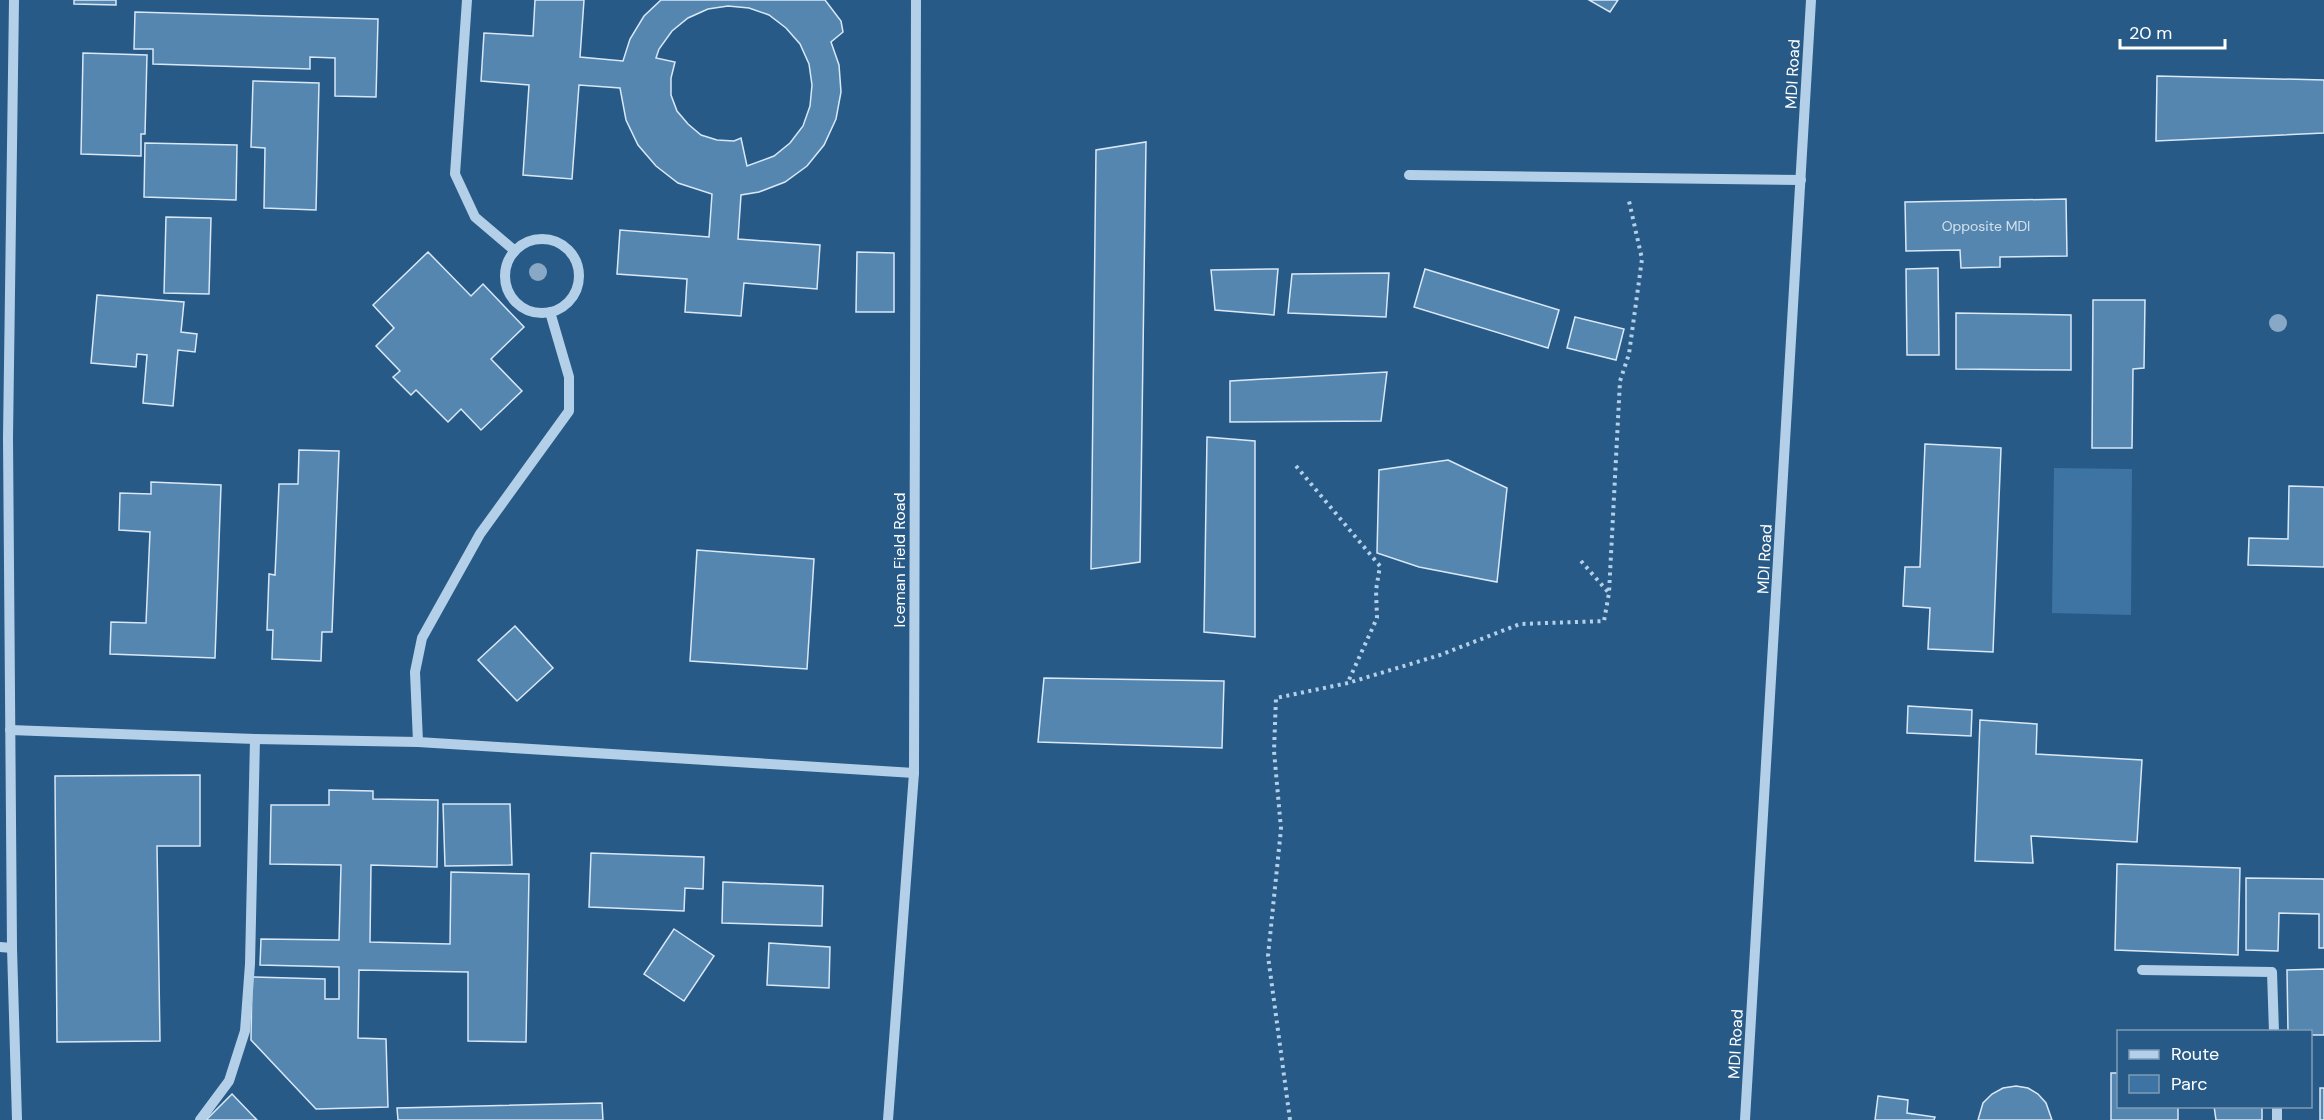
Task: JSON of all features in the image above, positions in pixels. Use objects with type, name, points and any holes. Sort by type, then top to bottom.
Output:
[{"type":"street","points":[[14,0],[4,438],[16,1119]]},
{"type":"street","points":[[467,0],[455,174],[476,217],[515,251]]},
{"type":"street","name":"Iceman Field Road","points":[[888,1120],[914,772],[916,0]]},
{"type":"street","name":"MDI Road","points":[[1745,1120],[1811,0]]},
{"type":"street","points":[[1409,175],[1801,180]]},
{"type":"street","points":[[546,239],[567,248],[574,257],[579,279],[576,291],[570,300],[550,312],[527,309],[510,294],[505,271],[515,251],[523,243],[546,239]]},
{"type":"street","points":[[418,742],[415,672],[422,639],[480,534],[569,411],[569,377],[550,312]]},
{"type":"street","points":[[10,730],[418,742],[914,772]]},
{"type":"street","points":[[200,1120],[230,1081],[245,1031],[250,964],[255,739]]},
{"type":"street","points":[[0,947],[12,948]]},
{"type":"street","points":[[2142,970],[2272,972],[2274,1030]]},
{"type":"path","points":[[1290,1120],[1268,956],[1281,830],[1274,751],[1276,698],[1348,683],[1440,655],[1520,624],[1604,621],[1609,593],[1620,381],[1629,354],[1642,259],[1624,177]]},
{"type":"path","points":[[1296,466],[1380,566],[1376,590],[1377,618],[1348,683]]},
{"type":"path","points":[[1581,561],[1609,593]]},
{"type":"green space","points":[[2054,468],[2132,469],[2131,615],[2052,613]]},
{"type":"building","points":[[74,0],[116,0],[116,5],[74,4]]},
{"type":"building","points":[[535,0],[584,0],[580,57],[623,61],[630,39],[644,16],[661,0],[825,0],[841,21],[843,32],[831,42],[839,65],[841,92],[836,119],[824,145],[807,166],[785,182],[759,192],[741,195],[738,239],[820,245],[817,289],[744,283],[741,316],[685,312],[687,279],[617,274],[620,230],[709,237],[712,194],[678,183],[656,166],[638,145],[626,120],[620,88],[579,85],[572,179],[523,175],[529,85],[481,81],[484,33],[533,36]],"holes":[[[728,6],[749,8],[769,15],[786,28],[800,44],[809,64],[812,85],[810,106],[803,126],[790,143],[774,156],[747,166],[741,138],[734,141],[717,140],[701,135],[677,111],[671,95],[671,78],[675,62],[656,58],[659,49],[672,31],[688,18],[708,9]]]},
{"type":"building","points":[[1589,0],[1618,0],[1610,12]]},
{"type":"building","points":[[135,12],[378,19],[376,97],[335,96],[335,58],[310,57],[310,69],[153,64],[153,49],[134,49]]},
{"type":"building","points":[[83,53],[147,55],[145,134],[141,134],[141,156],[81,154]]},
{"type":"building","points":[[2157,76],[2324,80],[2324,133],[2156,141]]},
{"type":"building","points":[[253,81],[319,83],[316,210],[264,208],[265,148],[251,147]]},
{"type":"building","points":[[1146,142],[1140,562],[1091,569],[1096,150]]},
{"type":"building","points":[[145,143],[237,145],[236,200],[144,197]]},
{"type":"building","points":[[2066,199],[2067,256],[2000,257],[2000,267],[1961,268],[1960,250],[1906,251],[1905,202]]},
{"type":"building","points":[[166,217],[211,218],[209,294],[164,293]]},
{"type":"building","points":[[428,252],[471,296],[483,284],[524,327],[491,359],[522,391],[481,430],[461,409],[448,422],[416,390],[411,395],[393,377],[400,371],[376,346],[394,328],[373,305]]},
{"type":"building","points":[[857,252],[894,253],[894,312],[856,312]]},
{"type":"building","points":[[1938,268],[1939,355],[1907,355],[1906,269]]},
{"type":"building","points":[[1278,269],[1274,315],[1215,310],[1211,270]]},
{"type":"building","points":[[1425,269],[1559,310],[1548,348],[1414,307]]},
{"type":"building","points":[[1389,273],[1386,317],[1288,313],[1292,274]]},
{"type":"building","points":[[97,295],[184,302],[181,332],[197,334],[195,352],[178,350],[173,406],[143,403],[147,355],[137,354],[136,367],[91,363]]},
{"type":"building","points":[[2093,300],[2145,300],[2144,368],[2133,369],[2132,448],[2092,448]]},
{"type":"building","points":[[1956,313],[2071,315],[2071,370],[1956,369]]},
{"type":"building","points":[[1575,317],[1624,329],[1616,360],[1567,348]]},
{"type":"building","points":[[1387,372],[1381,421],[1230,422],[1230,381]]},
{"type":"building","points":[[1207,437],[1255,441],[1255,637],[1204,632]]},
{"type":"building","points":[[1925,444],[2001,448],[1993,652],[1928,649],[1930,608],[1903,606],[1905,567],[1920,567]]},
{"type":"building","points":[[299,450],[339,451],[332,632],[322,632],[321,661],[272,659],[273,630],[267,630],[269,574],[275,575],[279,484],[298,484]]},
{"type":"building","points":[[1448,460],[1507,488],[1497,582],[1419,567],[1377,553],[1379,470]]},
{"type":"building","points":[[151,482],[221,485],[215,658],[110,654],[111,622],[146,623],[150,532],[119,530],[120,493],[151,494]]},
{"type":"building","points":[[2289,486],[2324,487],[2324,567],[2248,565],[2249,538],[2288,539]]},
{"type":"building","points":[[697,550],[814,559],[807,669],[690,661]]},
{"type":"building","points":[[515,626],[553,668],[517,701],[478,660]]},
{"type":"building","points":[[1044,678],[1224,681],[1222,748],[1038,742]]},
{"type":"building","points":[[1908,706],[1972,710],[1971,736],[1907,733]]},
{"type":"building","points":[[1980,720],[2037,724],[2036,754],[2142,760],[2137,842],[2031,836],[2033,863],[1975,861]]},
{"type":"building","points":[[200,775],[200,846],[157,846],[160,1041],[57,1042],[55,776]]},
{"type":"building","points":[[329,790],[373,791],[373,799],[438,800],[437,867],[371,865],[370,942],[450,944],[451,872],[529,874],[526,1042],[468,1041],[468,972],[359,970],[358,1038],[386,1039],[388,1107],[316,1109],[251,1040],[252,977],[325,979],[325,999],[339,999],[339,967],[260,965],[261,939],[339,940],[341,865],[270,864],[271,805],[329,805]]},
{"type":"building","points":[[443,804],[510,804],[512,865],[445,866]]},
{"type":"building","points":[[591,853],[704,857],[703,889],[685,888],[684,911],[589,907]]},
{"type":"building","points":[[2117,864],[2240,868],[2238,955],[2115,950]]},
{"type":"building","points":[[2246,878],[2324,879],[2324,948],[2319,948],[2319,914],[2279,913],[2278,951],[2246,950]]},
{"type":"building","points":[[723,882],[823,886],[822,926],[722,923]]},
{"type":"building","points":[[674,929],[714,956],[684,1001],[644,974]]},
{"type":"building","points":[[769,943],[830,947],[829,988],[767,985]]},
{"type":"building","points":[[2324,969],[2324,1035],[2312,1035],[2312,1030],[2288,1030],[2287,970]]},
{"type":"building","points":[[2111,1073],[2117,1073],[2117,1108],[2178,1108],[2178,1120],[2111,1120]]},
{"type":"building","points":[[2016,1086],[2028,1088],[2038,1094],[2046,1103],[2052,1120],[1978,1120],[1983,1103],[1992,1094],[2003,1088]]},
{"type":"building","points":[[2320,1088],[2324,1088],[2324,1120],[2320,1120]]},
{"type":"building","points":[[232,1094],[257,1120],[206,1120]]},
{"type":"building","points":[[1878,1096],[1908,1100],[1907,1113],[1935,1117],[1934,1120],[1875,1120]]},
{"type":"building","points":[[602,1103],[603,1120],[398,1120],[397,1108]]},
{"type":"building","points":[[2214,1108],[2262,1108],[2262,1120],[2216,1120]]}]
